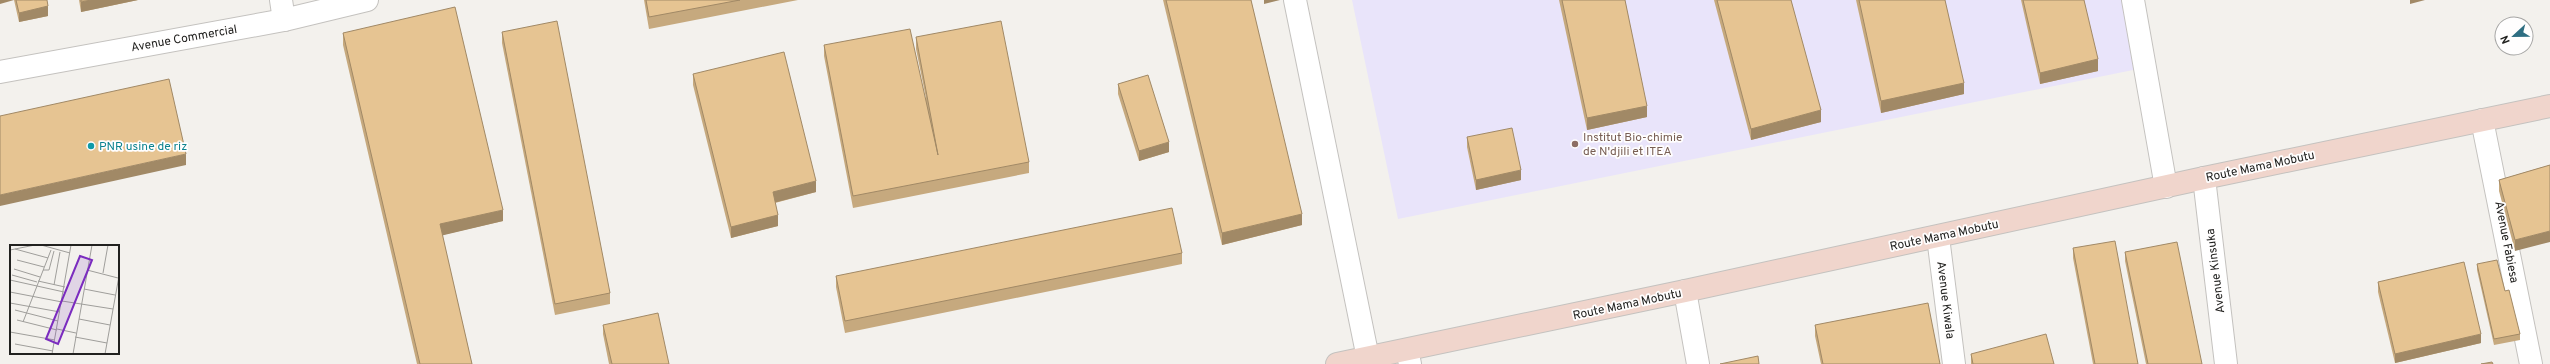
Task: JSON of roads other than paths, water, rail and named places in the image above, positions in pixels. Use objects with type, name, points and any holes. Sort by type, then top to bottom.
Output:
[{"type":"street","name":"Avenue Commercial","points":[[0,72],[282,10],[367,0]]},
{"type":"street","points":[[1295,0],[1368,358]]},
{"type":"street","points":[[2133,0],[2166,187]]},
{"type":"street","name":"Route Mama Mobutu","points":[[1337,364],[1368,358],[1408,357],[1685,292],[2204,178],[2550,106]]},
{"type":"street","name":"Avenue Fabiesa","points":[[2482,120],[2531,364]]},
{"type":"street","name":"Avenue Kinsuka","points":[[2204,178],[2226,364]]},
{"type":"street","name":"Avenue Kiwala","points":[[1938,237],[1954,364]]},
{"type":"street","points":[[1685,292],[1698,364]]},
{"type":"place","name":"Institut Bio-chimie de N'djili et ITEA","points":[[1575,144]]},
{"type":"place","name":"PNR usine de riz","points":[[91,146]]}]
